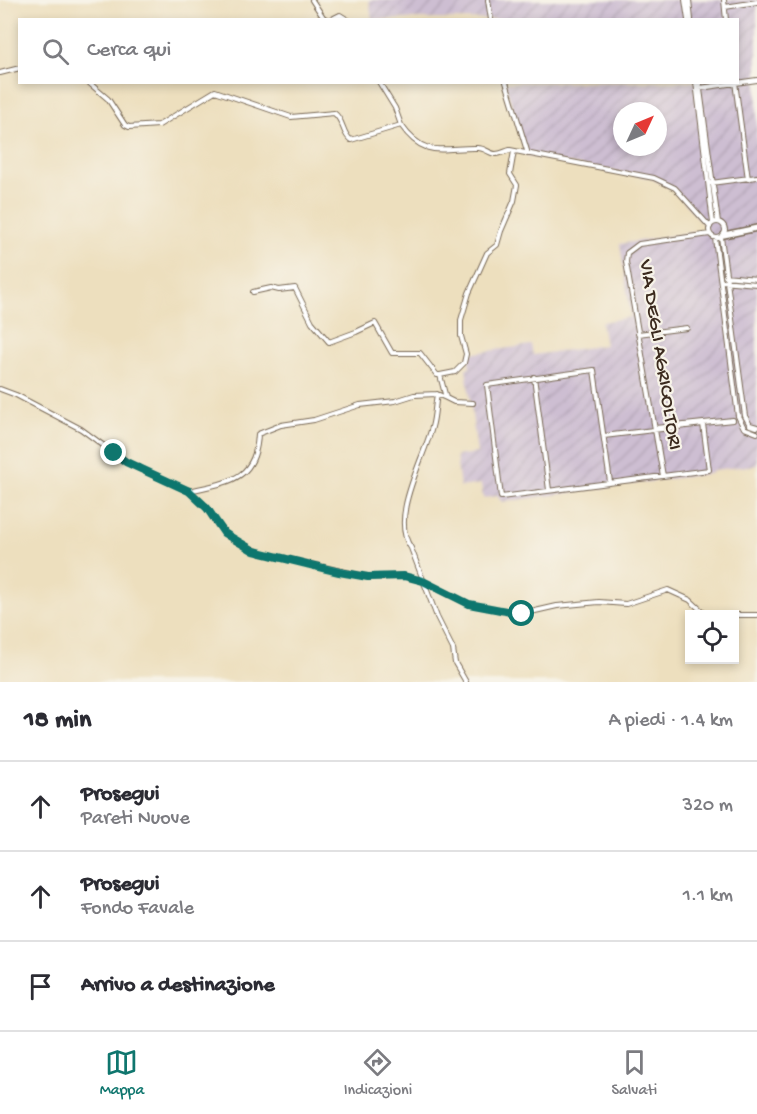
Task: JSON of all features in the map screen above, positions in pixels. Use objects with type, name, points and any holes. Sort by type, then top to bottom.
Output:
[{"type":"main road","points":[[723,236],[729,230],[757,227]]},
{"type":"street","points":[[312,0],[325,18]]},
{"type":"street","points":[[488,0],[491,18]]},
{"type":"street","points":[[687,0],[690,18]]},
{"type":"street","points":[[724,0],[726,18]]},
{"type":"street","points":[[725,7],[757,2]]},
{"type":"street","points":[[0,74],[18,69]]},
{"type":"street","points":[[739,82],[757,80]]},
{"type":"street","points":[[90,84],[108,99],[127,126],[159,125],[215,91],[291,117],[334,113],[351,140],[400,125]]},
{"type":"street","points":[[380,84],[395,108],[400,125],[415,141],[444,150],[482,147],[496,154],[510,150],[654,178],[675,188],[714,224],[729,230]]},
{"type":"street","points":[[507,84],[528,154]]},
{"type":"street","points":[[699,84],[711,183],[714,224],[710,234],[715,238],[723,276],[727,282],[745,418],[750,425],[757,427]]},
{"type":"street","points":[[735,84],[748,179]]},
{"type":"street","points":[[440,375],[455,372],[464,363],[466,354],[461,336],[461,320],[469,293],[487,253],[497,245],[514,201],[517,185],[510,172],[514,151]]},
{"type":"street","points":[[711,183],[757,177]]},
{"type":"street","name":"VIA DEGLI AGRICOLTORI","points":[[663,476],[626,262],[627,252],[639,243],[710,234]]},
{"type":"street","points":[[715,238],[723,236],[721,281],[738,416],[744,428],[757,433]]},
{"type":"street","points":[[723,276],[757,279]]},
{"type":"street","points":[[721,281],[757,284]]},
{"type":"street","points":[[253,292],[271,288],[279,290],[295,288],[312,322],[329,342],[375,323],[392,353],[420,353],[440,375],[446,398]]},
{"type":"street","points":[[638,334],[687,328]]},
{"type":"street","points":[[610,482],[594,370],[487,385],[501,497],[709,470],[703,424]]},
{"type":"street","points":[[534,377],[549,490]]},
{"type":"street","points":[[0,389],[81,429],[126,462],[189,491],[207,508],[224,533],[254,551],[368,577],[404,576],[423,581],[469,604],[522,614],[558,606],[599,602],[626,604],[668,590],[690,600],[700,610]]},
{"type":"street","points":[[437,394],[433,426],[416,468],[404,524],[406,541],[411,548],[453,650],[455,663],[466,682]]},
{"type":"street","points":[[189,491],[229,483],[249,468],[254,458],[258,434],[281,425],[314,420],[360,405],[387,402],[414,395],[437,394],[454,402],[472,403]]},
{"type":"street","points":[[604,436],[698,422],[703,424],[733,420]]},
{"type":"street","points":[[739,615],[757,615]]},
{"type":"shaded area","points":[[369,0],[757,0],[757,465],[502,502],[497,496],[483,498],[481,484],[460,487],[456,456],[477,453],[466,368],[470,367],[468,354],[531,345],[533,355],[605,345],[601,322],[631,317],[620,244],[708,230],[674,190],[651,178],[527,156],[505,84],[739,84],[739,18],[372,18]]},
{"type":"route","points":[[114,453],[126,462],[194,494],[224,533],[254,551],[368,577],[404,576],[423,581],[469,604],[522,614]]}]
